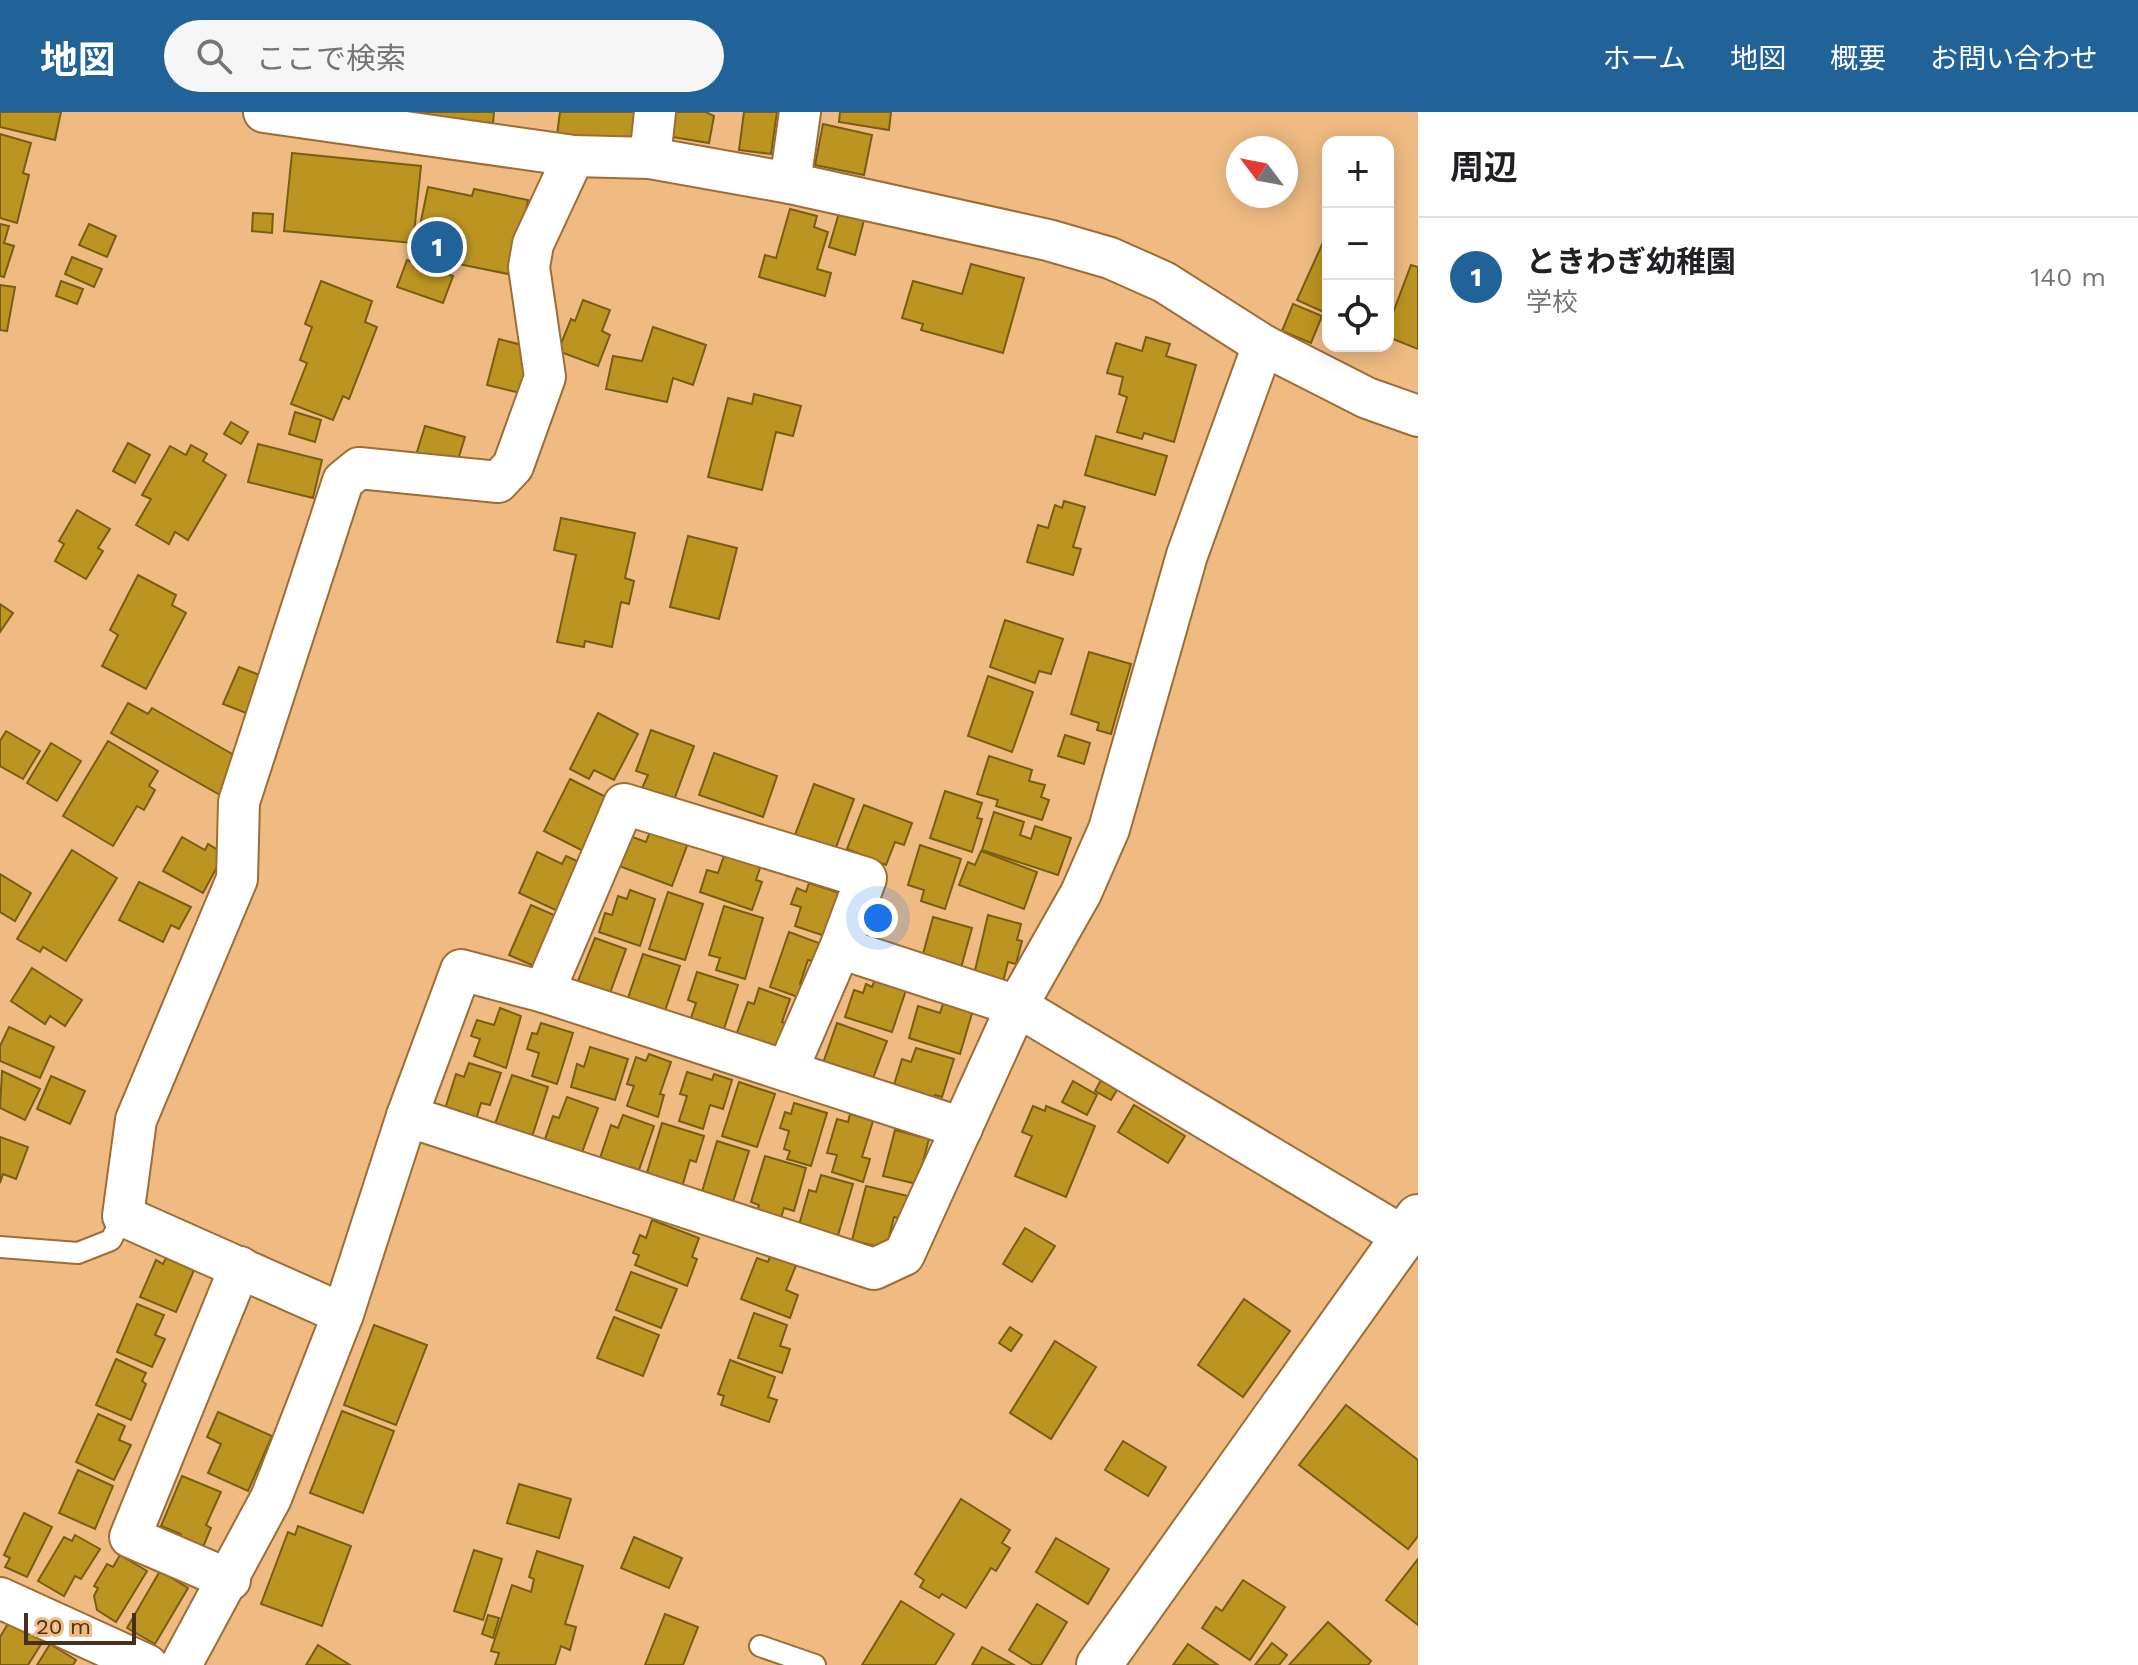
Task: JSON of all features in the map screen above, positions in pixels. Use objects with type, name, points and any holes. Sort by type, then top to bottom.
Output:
[{"type":"street","points":[[650,158],[655,112]]},
{"type":"street","points":[[790,183],[800,112]]},
{"type":"street","points":[[280,113],[574,156],[650,158],[790,183],[1048,240],[1110,258],[1164,282],[1263,345],[1367,398],[1418,416]]},
{"type":"street","points":[[343,1314],[123,1216],[136,1120],[237,879],[239,802],[343,481],[359,468],[498,482],[513,466],[545,377],[529,267],[533,244],[574,156]]},
{"type":"street","points":[[407,1116],[874,1269],[904,1255],[1017,1006],[1081,893],[1109,829],[1187,555],[1263,345]]},
{"type":"street","points":[[544,992],[624,804],[866,878],[840,948],[787,1071]]},
{"type":"street","points":[[840,948],[1017,1006],[1411,1227],[1099,1665]]},
{"type":"street","points":[[181,1665],[230,1580],[271,1498],[343,1314],[407,1116],[461,970],[544,992],[962,1128]]},
{"type":"street","points":[[230,1580],[130,1537],[240,1267]]},
{"type":"street","points":[[0,1598],[147,1665]]},
{"type":"lane","points":[[0,1247],[78,1253],[111,1240],[123,1216]]},
{"type":"lane","points":[[760,1646],[815,1665]]},
{"type":"building","points":[[0,112],[61,112],[55,140],[0,127]]},
{"type":"building","points":[[412,112],[494,112],[493,123],[411,115]]},
{"type":"building","points":[[560,112],[636,112],[633,143],[557,135]]},
{"type":"building","points":[[669,112],[706,112],[714,116],[709,143],[666,136]]},
{"type":"building","points":[[744,112],[777,112],[771,154],[739,150]]},
{"type":"building","points":[[840,112],[891,112],[889,130],[839,122]]},
{"type":"building","points":[[823,124],[872,135],[864,175],[815,165]]},
{"type":"building","points":[[0,134],[31,143],[23,173],[29,175],[17,223],[0,218]]},
{"type":"building","points":[[292,153],[421,166],[413,243],[284,231]]},
{"type":"building","points":[[428,187],[472,196],[474,189],[528,200],[513,275],[414,255]]},
{"type":"building","points":[[790,209],[817,216],[814,227],[828,232],[817,269],[831,273],[825,296],[759,277],[765,255],[776,258]]},
{"type":"building","points":[[253,213],[273,214],[272,233],[252,231]]},
{"type":"building","points":[[839,213],[864,220],[855,255],[829,247]]},
{"type":"building","points":[[0,224],[9,226],[4,243],[14,246],[4,277],[0,276]]},
{"type":"building","points":[[89,224],[116,236],[107,257],[79,245]]},
{"type":"building","points":[[1322,244],[1322,311],[1297,300]]},
{"type":"building","points":[[72,257],[102,269],[94,287],[65,274]]},
{"type":"building","points":[[407,260],[453,276],[443,303],[397,287]]},
{"type":"building","points":[[971,264],[1024,278],[1003,353],[921,330],[923,324],[902,318],[913,281],[962,294]]},
{"type":"building","points":[[1411,265],[1418,267],[1418,349],[1394,339],[1394,310]]},
{"type":"building","points":[[61,281],[83,289],[77,304],[56,296]]},
{"type":"building","points":[[321,281],[372,301],[365,322],[377,327],[349,399],[343,396],[333,420],[291,404],[307,363],[300,360],[312,327],[305,324]]},
{"type":"building","points":[[0,285],[15,287],[7,331],[0,330]]},
{"type":"building","points":[[583,300],[610,310],[602,331],[610,335],[598,366],[558,351],[571,319],[575,321]]},
{"type":"building","points":[[1293,304],[1322,316],[1311,343],[1282,331]]},
{"type":"building","points":[[653,327],[706,345],[693,385],[673,378],[667,402],[606,389],[613,356],[642,361]]},
{"type":"building","points":[[1146,337],[1170,344],[1166,356],[1196,365],[1174,442],[1144,433],[1142,439],[1117,432],[1127,397],[1119,394],[1123,377],[1107,373],[1116,343],[1142,351]]},
{"type":"building","points":[[499,339],[533,348],[520,393],[487,385]]},
{"type":"building","points":[[754,394],[801,406],[793,436],[776,432],[762,490],[708,477],[728,398],[752,404]]},
{"type":"building","points":[[295,412],[321,420],[315,442],[289,434]]},
{"type":"building","points":[[231,422],[248,432],[241,444],[224,434]]},
{"type":"building","points":[[425,426],[465,437],[456,466],[416,455]]},
{"type":"building","points":[[1096,436],[1167,456],[1155,495],[1085,475]]},
{"type":"building","points":[[128,443],[150,455],[135,483],[113,471]]},
{"type":"building","points":[[258,444],[322,460],[313,498],[248,482]]},
{"type":"building","points":[[191,445],[207,454],[203,461],[226,475],[188,540],[175,532],[169,544],[136,525],[151,499],[142,495],[170,446],[186,455]]},
{"type":"building","points":[[1064,501],[1085,507],[1073,547],[1081,549],[1073,575],[1027,562],[1038,525],[1048,528],[1055,505],[1062,508]]},
{"type":"building","points":[[77,510],[110,529],[98,548],[103,551],[86,579],[55,561],[64,544],[59,541]]},
{"type":"building","points":[[561,518],[635,533],[625,578],[634,581],[629,604],[621,602],[612,647],[585,641],[584,647],[557,642],[576,555],[554,550]]},
{"type":"building","points":[[688,536],[737,548],[719,619],[670,607]]},
{"type":"building","points":[[138,575],[176,595],[172,605],[186,613],[146,689],[102,666],[118,635],[110,630]]},
{"type":"building","points":[[0,604],[13,613],[0,632]]},
{"type":"building","points":[[1005,620],[1063,639],[1051,674],[1039,671],[1035,683],[990,667]]},
{"type":"building","points":[[1089,652],[1131,664],[1111,734],[1097,730],[1099,723],[1071,714]]},
{"type":"building","points":[[239,667],[267,678],[251,715],[223,704]]},
{"type":"building","points":[[988,676],[1033,692],[1012,752],[968,736]]},
{"type":"building","points":[[128,703],[148,714],[152,708],[241,759],[220,795],[111,733]]},
{"type":"building","points":[[598,713],[638,734],[614,780],[594,770],[589,779],[570,769]]},
{"type":"building","points":[[651,730],[694,746],[674,800],[642,788],[648,775],[636,771]]},
{"type":"building","points":[[6,731],[40,751],[23,779],[0,766],[0,741]]},
{"type":"building","points":[[1065,735],[1090,743],[1084,764],[1058,756]]},
{"type":"building","points":[[108,741],[158,771],[149,786],[155,790],[144,810],[137,806],[113,846],[63,816]]},
{"type":"building","points":[[51,743],[81,761],[57,801],[27,783]]},
{"type":"building","points":[[714,753],[777,776],[763,817],[699,795]]},
{"type":"building","points":[[989,756],[1032,770],[1029,781],[1045,785],[1041,797],[1049,800],[1042,820],[996,806],[998,800],[977,794]]},
{"type":"building","points":[[570,779],[610,799],[583,851],[544,831]]},
{"type":"building","points":[[814,784],[854,799],[835,850],[795,835]]},
{"type":"building","points":[[945,791],[982,803],[977,818],[982,819],[972,852],[930,838]]},
{"type":"building","points":[[864,805],[912,823],[904,845],[895,842],[886,865],[847,849]]},
{"type":"building","points":[[994,812],[1024,822],[1020,835],[1031,839],[1035,826],[1071,838],[1058,875],[982,850]]},
{"type":"building","points":[[651,829],[688,843],[672,886],[619,866],[630,836],[646,842]]},
{"type":"building","points":[[182,837],[205,850],[208,844],[218,850],[217,867],[203,893],[163,871]]},
{"type":"building","points":[[920,845],[961,859],[945,909],[921,901],[924,890],[908,885]]},
{"type":"building","points":[[72,850],[117,878],[66,961],[43,947],[40,952],[17,939]]},
{"type":"building","points":[[726,850],[762,862],[756,880],[762,882],[752,910],[700,892],[707,870],[718,873]]},
{"type":"building","points":[[981,851],[1037,872],[1024,909],[959,885],[968,862],[975,865]]},
{"type":"building","points":[[537,852],[562,864],[566,856],[584,864],[566,915],[519,893]]},
{"type":"building","points":[[0,874],[31,893],[15,921],[0,912]]},
{"type":"building","points":[[139,882],[191,907],[179,929],[171,925],[163,942],[119,920]]},
{"type":"building","points":[[809,883],[840,893],[825,936],[795,926],[801,907],[791,904],[797,888],[806,892]]},
{"type":"building","points":[[630,890],[655,899],[640,946],[599,932],[605,913],[612,915],[618,896],[627,899]]},
{"type":"building","points":[[668,892],[703,904],[685,960],[649,949]]},
{"type":"building","points":[[531,905],[563,919],[541,969],[509,955]]},
{"type":"building","points":[[724,906],[763,918],[745,979],[716,970],[720,958],[709,955]]},
{"type":"building","points":[[988,915],[1021,924],[1017,940],[1022,941],[1016,964],[1008,962],[1002,986],[973,979]]},
{"type":"building","points":[[933,917],[972,928],[959,975],[920,965]]},
{"type":"building","points":[[789,932],[819,943],[813,961],[808,960],[800,984],[810,988],[806,1000],[770,987]]},
{"type":"building","points":[[595,938],[626,949],[610,993],[578,981]]},
{"type":"building","points":[[643,954],[680,966],[664,1014],[627,1001]]},
{"type":"building","points":[[32,968],[82,1000],[65,1026],[50,1016],[45,1024],[11,1001]]},
{"type":"building","points":[[697,972],[738,985],[724,1029],[691,1018],[696,1003],[688,1000]]},
{"type":"building","points":[[875,979],[906,990],[892,1032],[845,1017],[854,990],[863,993],[866,984],[872,987]]},
{"type":"building","points":[[759,988],[790,999],[782,1022],[788,1024],[779,1048],[737,1033],[748,1002],[754,1004]]},
{"type":"building","points":[[944,1001],[973,1010],[960,1054],[909,1038],[918,1006],[940,1013]]},
{"type":"building","points":[[500,1008],[521,1016],[506,1068],[474,1056],[480,1039],[471,1036],[477,1020],[494,1025]]},
{"type":"building","points":[[541,1023],[573,1033],[557,1084],[532,1076],[539,1053],[527,1049],[532,1033],[537,1034]]},
{"type":"building","points":[[837,1023],[887,1041],[870,1086],[821,1069]]},
{"type":"building","points":[[9,1027],[54,1047],[40,1078],[0,1061],[0,1046]]},
{"type":"building","points":[[590,1047],[628,1059],[615,1100],[571,1087],[577,1064],[584,1067]]},
{"type":"building","points":[[916,1048],[954,1059],[942,1097],[935,1095],[933,1100],[893,1088],[902,1059],[911,1062]]},
{"type":"building","points":[[649,1054],[671,1062],[660,1094],[664,1095],[658,1117],[627,1106],[634,1086],[627,1084],[636,1057],[646,1061]]},
{"type":"building","points":[[469,1063],[501,1073],[490,1105],[481,1103],[475,1123],[444,1112],[456,1074],[464,1077]]},
{"type":"building","points":[[2,1071],[40,1089],[25,1120],[0,1108]]},
{"type":"building","points":[[687,1072],[712,1080],[714,1074],[732,1080],[723,1109],[710,1105],[703,1129],[679,1121],[687,1096],[680,1094]]},
{"type":"building","points":[[512,1075],[548,1087],[531,1140],[494,1127]]},
{"type":"building","points":[[51,1076],[85,1091],[70,1124],[37,1109]]},
{"type":"building","points":[[1103,1076],[1120,1085],[1111,1100],[1095,1091]]},
{"type":"building","points":[[1073,1081],[1097,1095],[1087,1115],[1062,1102]]},
{"type":"building","points":[[739,1082],[775,1094],[757,1147],[722,1136]]},
{"type":"building","points":[[567,1097],[598,1108],[580,1158],[543,1145],[553,1116],[559,1118]]},
{"type":"building","points":[[794,1103],[827,1113],[811,1166],[787,1159],[790,1151],[784,1149],[789,1131],[780,1128],[785,1112],[791,1114]]},
{"type":"building","points":[[1134,1105],[1185,1136],[1168,1163],[1118,1132]]},
{"type":"building","points":[[1033,1106],[1045,1111],[1046,1106],[1095,1126],[1066,1197],[1015,1176],[1032,1136],[1022,1132]]},
{"type":"building","points":[[850,1114],[873,1121],[862,1157],[870,1159],[863,1182],[832,1172],[837,1155],[827,1153],[837,1119],[848,1122]]},
{"type":"building","points":[[623,1115],[654,1126],[639,1170],[631,1167],[629,1174],[598,1164],[611,1125],[618,1128]]},
{"type":"building","points":[[662,1123],[704,1136],[696,1162],[690,1160],[682,1187],[646,1176]]},
{"type":"building","points":[[895,1130],[929,1139],[917,1184],[883,1176]]},
{"type":"building","points":[[0,1137],[28,1147],[16,1179],[3,1174],[0,1183]]},
{"type":"building","points":[[717,1141],[749,1151],[732,1205],[701,1195]]},
{"type":"building","points":[[765,1156],[806,1168],[794,1211],[784,1208],[780,1221],[756,1214],[759,1205],[751,1202]]},
{"type":"building","points":[[821,1175],[853,1184],[836,1242],[799,1225],[809,1190],[816,1192]]},
{"type":"building","points":[[866,1186],[908,1196],[902,1219],[894,1217],[886,1249],[852,1240]]},
{"type":"building","points":[[652,1220],[699,1238],[692,1257],[697,1259],[687,1286],[635,1265],[639,1255],[633,1253],[640,1235],[646,1238]]},
{"type":"building","points":[[1025,1228],[1055,1246],[1032,1282],[1003,1264]]},
{"type":"building","points":[[771,1253],[797,1263],[786,1290],[798,1295],[790,1318],[741,1299],[757,1258],[768,1262]]},
{"type":"building","points":[[166,1258],[194,1270],[176,1312],[140,1297],[156,1260],[163,1264]]},
{"type":"building","points":[[631,1272],[677,1289],[661,1328],[616,1310]]},
{"type":"building","points":[[1244,1299],[1290,1331],[1243,1397],[1198,1365]]},
{"type":"building","points":[[137,1304],[164,1315],[155,1335],[165,1339],[152,1367],[117,1352]]},
{"type":"building","points":[[754,1313],[787,1325],[780,1346],[790,1349],[782,1373],[738,1358]]},
{"type":"building","points":[[614,1317],[659,1335],[643,1376],[597,1358]]},
{"type":"building","points":[[374,1325],[427,1345],[396,1425],[344,1405]]},
{"type":"building","points":[[1010,1327],[1022,1335],[1011,1351],[999,1343]]},
{"type":"building","points":[[1055,1341],[1096,1367],[1051,1439],[1010,1413]]},
{"type":"building","points":[[116,1359],[146,1373],[142,1381],[146,1384],[131,1420],[96,1405]]},
{"type":"building","points":[[730,1360],[775,1377],[768,1397],[777,1400],[769,1422],[721,1405],[724,1396],[718,1394]]},
{"type":"building","points":[[1346,1405],[1418,1460],[1418,1536],[1408,1549],[1299,1465]]},
{"type":"building","points":[[342,1411],[394,1431],[363,1513],[310,1493]]},
{"type":"building","points":[[218,1412],[272,1436],[248,1491],[208,1473],[221,1444],[207,1437]]},
{"type":"building","points":[[98,1414],[125,1426],[119,1440],[131,1445],[114,1480],[76,1462]]},
{"type":"building","points":[[1123,1441],[1166,1467],[1148,1496],[1105,1470]]},
{"type":"building","points":[[78,1470],[113,1486],[95,1529],[59,1513]]},
{"type":"building","points":[[182,1476],[221,1492],[206,1525],[211,1528],[201,1552],[178,1542],[181,1534],[161,1526]]},
{"type":"building","points":[[519,1484],[571,1499],[559,1538],[507,1523]]},
{"type":"building","points":[[961,1499],[1010,1530],[1002,1543],[1010,1548],[996,1571],[991,1568],[966,1608],[942,1594],[939,1598],[920,1587],[924,1580],[915,1574]]},
{"type":"building","points":[[24,1513],[52,1527],[27,1577],[5,1567],[10,1558],[4,1555]]},
{"type":"building","points":[[298,1526],[351,1546],[322,1626],[261,1604],[288,1532],[295,1535]]},
{"type":"building","points":[[75,1535],[100,1549],[81,1579],[75,1576],[64,1596],[38,1581],[64,1537],[72,1541]]},
{"type":"building","points":[[634,1537],[682,1558],[669,1588],[621,1568]]},
{"type":"building","points":[[1056,1538],[1109,1569],[1088,1604],[1036,1572]]},
{"type":"building","points":[[474,1550],[502,1559],[483,1620],[454,1611]]},
{"type":"building","points":[[537,1551],[583,1566],[565,1624],[576,1627],[570,1650],[561,1646],[555,1665],[495,1665],[499,1653],[491,1651],[512,1585],[531,1592],[534,1579],[529,1577]]},
{"type":"building","points":[[120,1555],[147,1571],[116,1622],[97,1610],[94,1596],[98,1588],[94,1586],[107,1564],[113,1567]]},
{"type":"building","points":[[1418,1559],[1418,1625],[1386,1600]]},
{"type":"building","points":[[160,1571],[188,1588],[155,1644],[127,1628]]},
{"type":"building","points":[[1243,1580],[1285,1607],[1250,1660],[1202,1628],[1216,1607],[1222,1611]]},
{"type":"building","points":[[901,1601],[954,1634],[935,1665],[862,1665]]},
{"type":"building","points":[[1037,1604],[1067,1622],[1041,1665],[1033,1665],[1009,1650]]},
{"type":"building","points":[[665,1614],[698,1627],[683,1665],[645,1665]]},
{"type":"building","points":[[488,1615],[499,1618],[493,1638],[482,1634]]},
{"type":"building","points":[[9,1622],[38,1630],[35,1636],[43,1641],[28,1665],[0,1665],[0,1637]]},
{"type":"building","points":[[1328,1622],[1371,1661],[1368,1665],[1289,1665]]},
{"type":"building","points":[[1272,1643],[1287,1655],[1279,1665],[1255,1665]]},
{"type":"building","points":[[50,1644],[76,1660],[73,1665],[37,1665]]},
{"type":"building","points":[[1188,1644],[1218,1665],[1173,1665]]},
{"type":"building","points":[[318,1645],[350,1665],[306,1665]]},
{"type":"building","points":[[982,1647],[1014,1665],[972,1665]]},
{"type":"place","name":"ときわぎ幼稚園","points":[[437,247]]}]
